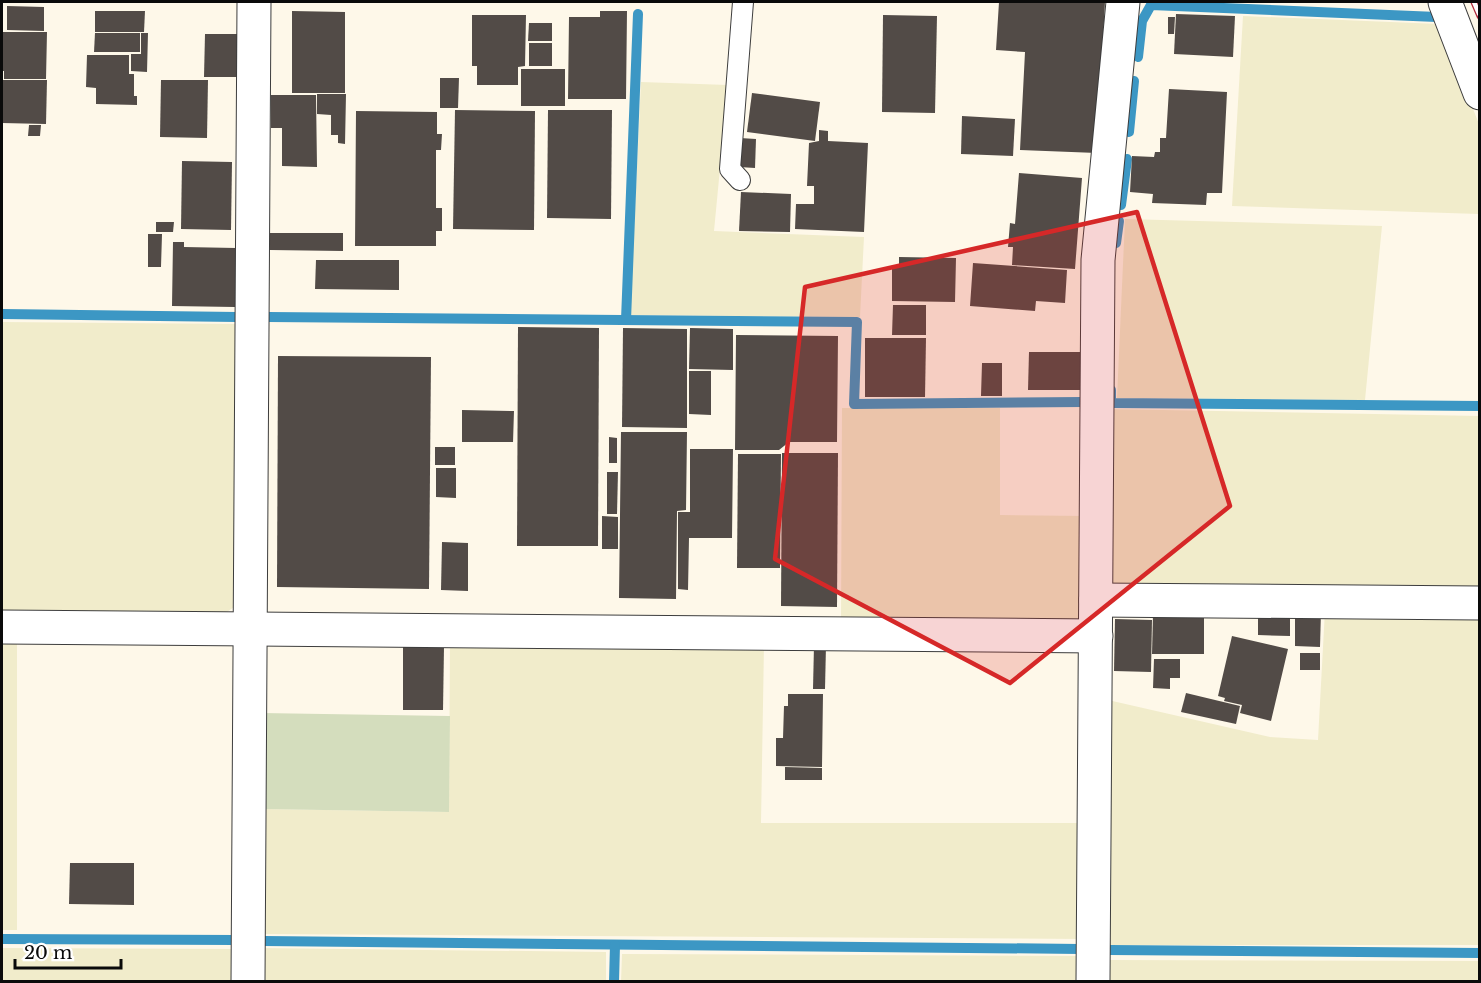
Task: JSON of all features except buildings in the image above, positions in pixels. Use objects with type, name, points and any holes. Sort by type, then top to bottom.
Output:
[{"type":"street","points":[[248,981],[254,2]]},
{"type":"street","points":[[1093,981],[1098,260],[1122,2]]},
{"type":"street","points":[[1445,2],[1479,93]]},
{"type":"street","points":[[1096,600],[1479,603]]},
{"type":"street","points":[[2,627],[1096,636]]},
{"type":"lane","points":[[740,180],[730,169],[743,2]]},
{"type":"highlighted area","points":[[1137,212],[1230,506],[1010,683],[775,559],[805,287]]},
{"type":"shaded area","points":[[1243,16],[1439,24],[1479,124],[1479,214],[1232,206]]},
{"type":"shaded area","points":[[641,82],[728,85],[714,231],[864,237],[860,317],[630,315]]},
{"type":"shaded area","points":[[1125,219],[1382,226],[1365,400],[1117,398]]},
{"type":"shaded area","points":[[2,322],[240,324],[237,605],[224,614],[2,615]]},
{"type":"shaded area","points":[[842,408],[1000,408],[1000,515],[1085,516],[1084,615],[1076,623],[841,622]]},
{"type":"shaded area","points":[[1108,409],[1479,416],[1479,595],[1117,589],[1107,581]]},
{"type":"shaded area","points":[[1325,610],[1479,612],[1479,945],[1107,945],[1108,700],[1270,737],[1318,740]]},
{"type":"shaded area","points":[[2,641],[17,641],[17,930],[2,930]]},
{"type":"shaded area","points":[[450,641],[764,644],[761,823],[1085,823],[1084,939],[259,934],[261,809],[449,812]]},
{"type":"shaded area","points":[[2,948],[236,949],[236,981],[2,982]]},
{"type":"shaded area","points":[[259,948],[606,952],[606,981],[259,982]]},
{"type":"shaded area","points":[[622,954],[1084,956],[1083,981],[621,982]]},
{"type":"shaded area","points":[[1107,960],[1479,961],[1479,981],[1107,982]]},
{"type":"green space","points":[[261,713],[450,716],[449,812],[261,809]]},
{"type":"waterway","points":[[1138,57],[1142,21],[1151,5],[1437,17]]},
{"type":"waterway","points":[[626,320],[638,14]]},
{"type":"waterway","points":[[1129,132],[1134,81]]},
{"type":"waterway","points":[[1121,205],[1127,159]]},
{"type":"waterway","points":[[1116,243],[1119,221]]},
{"type":"waterway","points":[[2,314],[237,317]]},
{"type":"waterway","points":[[268,317],[857,322],[854,404],[1083,402]]},
{"type":"waterway","points":[[1111,390],[1111,403],[1480,406]]},
{"type":"waterway","points":[[2,939],[235,940]]},
{"type":"waterway","points":[[264,941],[1080,949]]},
{"type":"waterway","points":[[614,982],[615,945]]},
{"type":"waterway","points":[[1110,950],[1480,953]]},
{"type":"railway","points":[[1474,2],[1480,16]]}]
